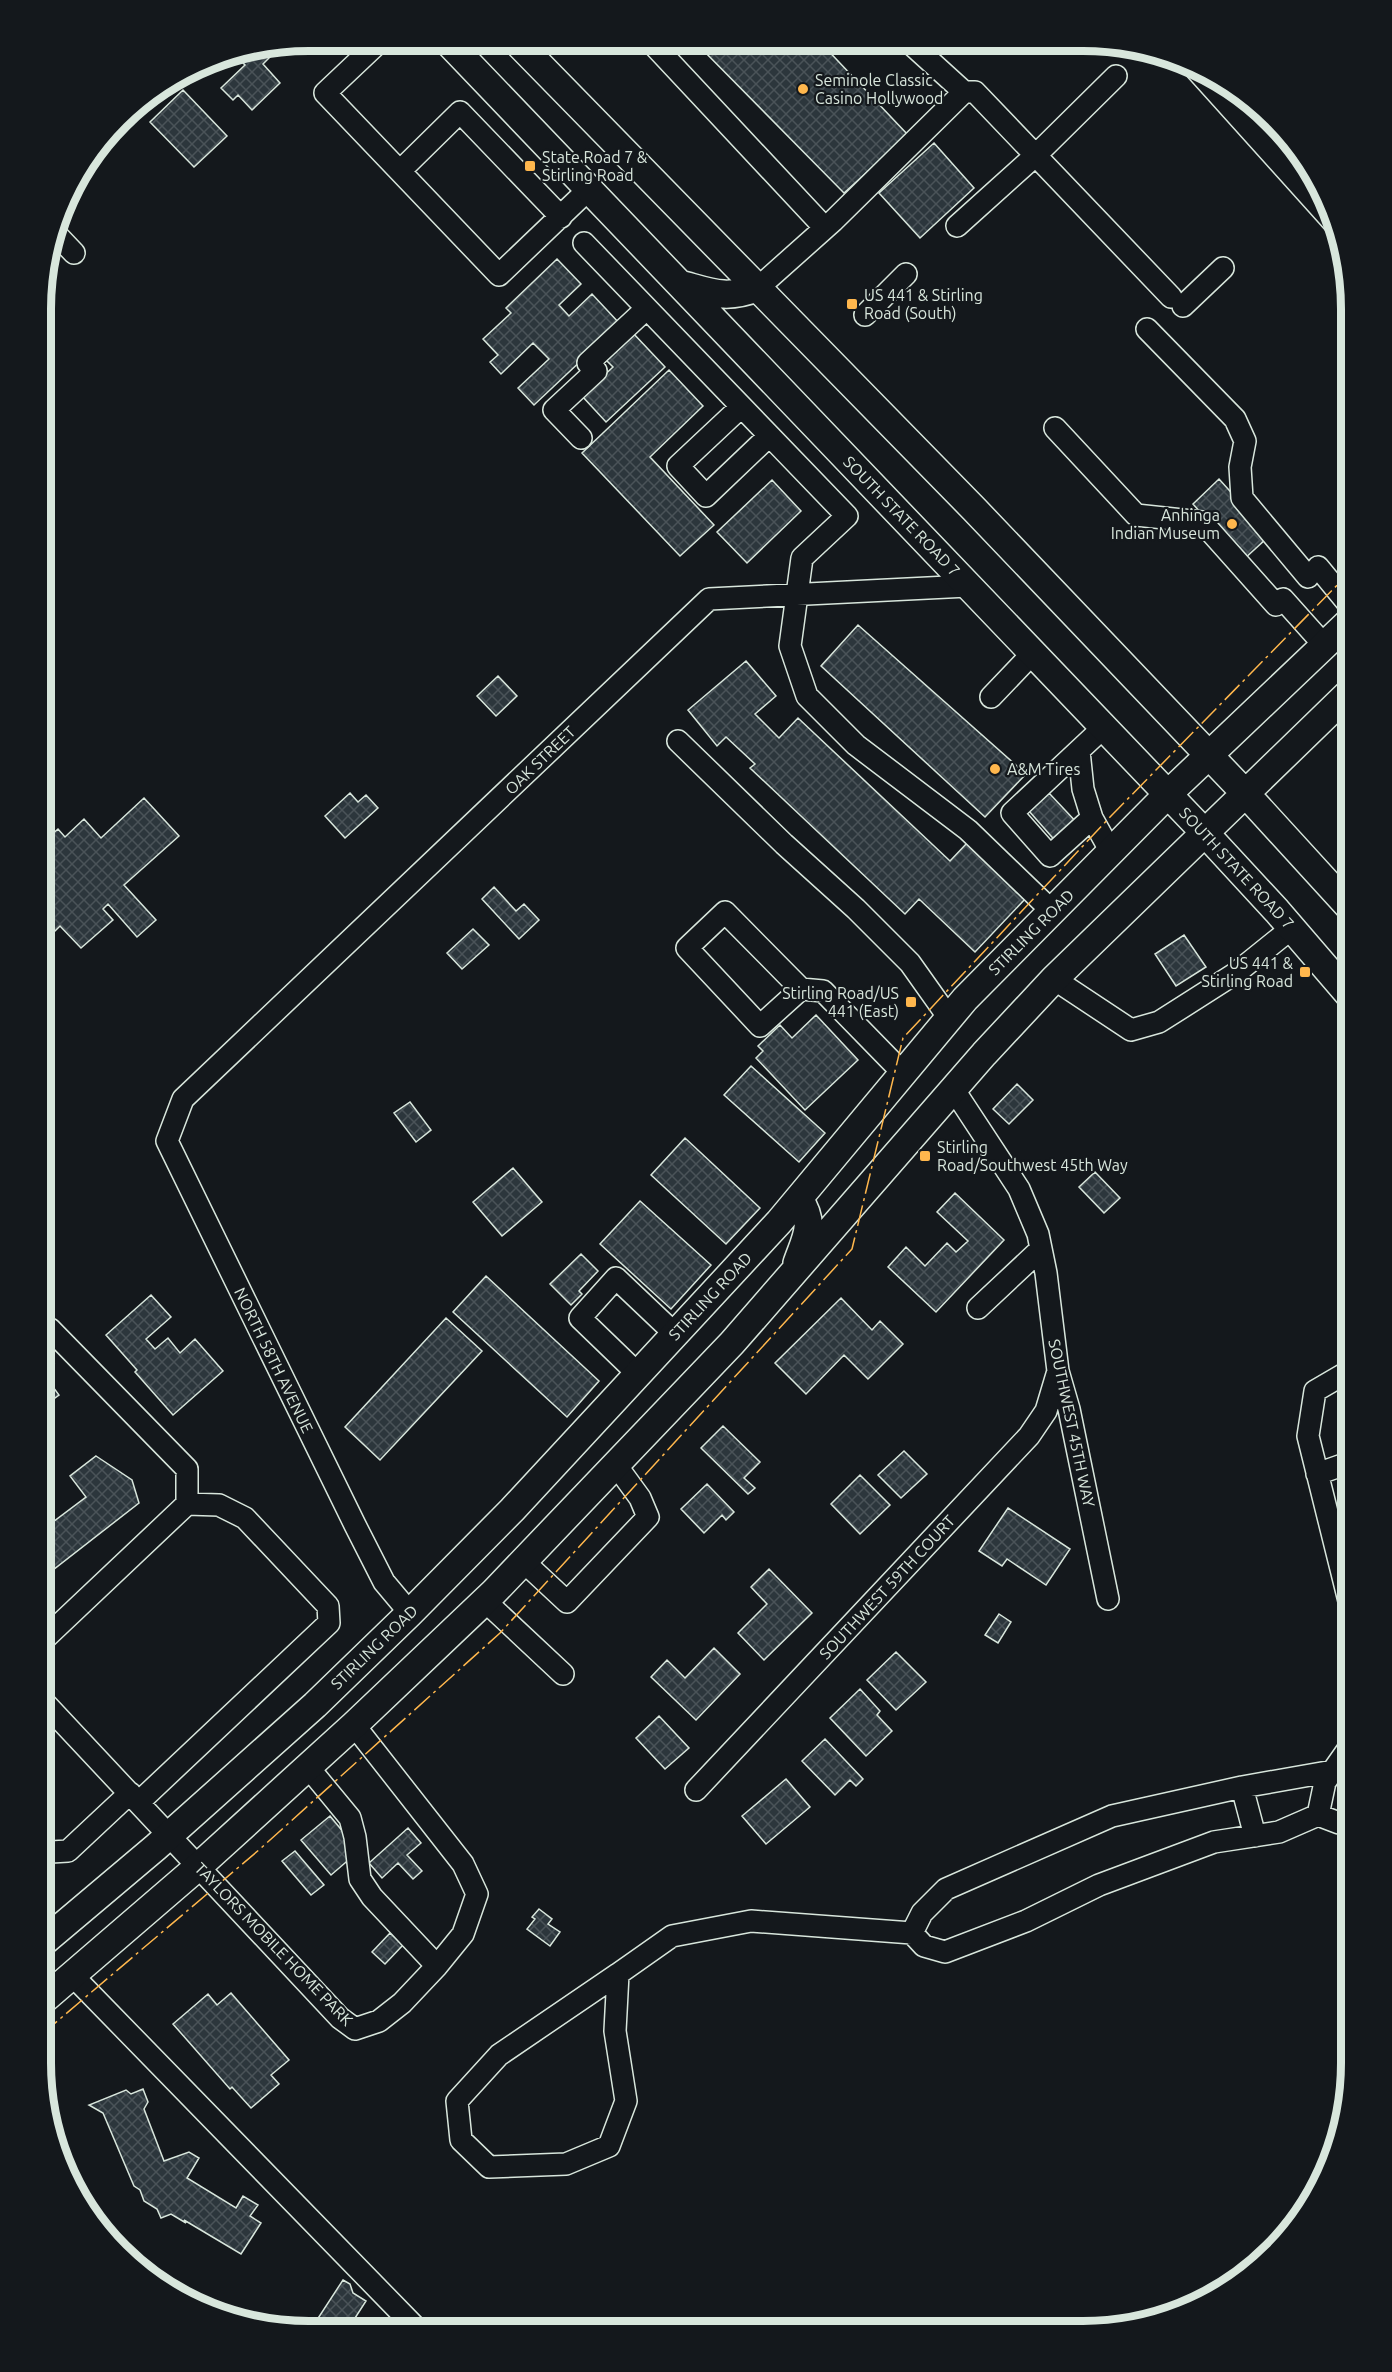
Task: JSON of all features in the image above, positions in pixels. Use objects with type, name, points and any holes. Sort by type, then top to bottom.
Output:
[{"type":"main road","name":"SOUTH STATE ROAD 7","points":[[457,51],[1204,832],[1341,985]]},
{"type":"main road","points":[[526,51],[759,287],[1245,793],[1341,898]]},
{"type":"main road","points":[[679,283],[718,295],[740,294],[759,287]]},
{"type":"main road","name":"STIRLING ROAD","points":[[51,1936],[170,1835],[315,1705],[512,1510],[799,1199],[965,999],[1168,794],[1341,630]]},
{"type":"main road","points":[[51,1993],[199,1866],[354,1725],[485,1601],[732,1343],[984,1054],[1054,979],[1341,701]]},
{"type":"main road","points":[[794,1273],[810,1224],[808,1212],[799,1199]]},
{"type":"street","points":[[369,51],[325,93],[499,275],[589,189]]},
{"type":"street","points":[[658,51],[825,228]]},
{"type":"street","points":[[919,51],[964,92],[975,92],[1177,302],[1223,268]]},
{"type":"street","points":[[957,226],[1036,155],[1116,76]]},
{"type":"street","points":[[1210,85],[1320,207]]},
{"type":"street","points":[[759,287],[825,228],[964,92]]},
{"type":"street","points":[[400,171],[460,112],[561,217]]},
{"type":"street","points":[[61,238],[74,253]]},
{"type":"street","points":[[584,243],[847,516],[802,558],[790,646],[807,696],[856,745],[968,830],[1052,911]]},
{"type":"street","points":[[865,315],[906,274]]},
{"type":"street","points":[[581,438],[554,410],[596,372],[588,363],[646,309]]},
{"type":"street","points":[[1147,329],[1235,419],[1245,441],[1240,467],[1242,498],[1341,598]]},
{"type":"street","points":[[741,407],[678,466],[706,496],[769,436]]},
{"type":"street","points":[[1055,428],[1136,515],[1202,522],[1324,646]]},
{"type":"street","name":"OAK STREET","points":[[183,1099],[709,599],[968,586]]},
{"type":"street","points":[[991,697],[1032,654]]},
{"type":"street","points":[[1092,818],[1050,856],[1012,813],[1104,727]]},
{"type":"street","points":[[678,741],[783,844],[856,909],[910,963],[949,1018]]},
{"type":"street","points":[[1079,751],[1083,789],[1092,818],[1111,852]]},
{"type":"street","points":[[801,989],[760,1026],[687,948],[725,912],[801,989],[822,991],[904,1074]]},
{"type":"street","points":[[1054,979],[1131,1030],[1159,1022],[1236,972],[1292,928]]},
{"type":"street","name":"SOUTHWEST 45TH WAY","points":[[954,1090],[1019,1189],[1038,1234],[1058,1371],[1069,1409],[1108,1599]]},
{"type":"street","name":"NORTH 58TH AVENUE","points":[[183,1099],[167,1141],[384,1582],[410,1613]]},
{"type":"street","points":[[978,1308],[1041,1249]]},
{"type":"street","points":[[638,1374],[580,1318],[616,1278],[675,1334]]},
{"type":"street","points":[[51,1330],[187,1468],[187,1504]]},
{"type":"street","name":"SOUTHWEST 59TH COURT","points":[[696,1791],[1029,1436],[1046,1411],[1058,1371]]},
{"type":"street","points":[[1341,1376],[1315,1391],[1308,1436],[1341,1569]]},
{"type":"street","points":[[524,1561],[567,1602],[640,1526],[648,1517],[640,1498],[616,1465]]},
{"type":"street","points":[[1317,1474],[1341,1466]]},
{"type":"street","points":[[51,1633],[187,1504],[219,1505],[245,1518],[328,1606],[329,1623],[244,1703],[135,1798],[90,1831],[68,1851],[51,1852]]},
{"type":"street","points":[[485,1601],[563,1674]]},
{"type":"street","name":"TAYLORS MOBILE HOME PARK","points":[[51,1709],[340,2018],[355,2029],[379,2021],[402,2003],[437,1966],[463,1934],[477,1894],[463,1864],[354,1725]]},
{"type":"street","points":[[1318,1815],[1325,1782],[1341,1759]]},
{"type":"street","points":[[308,1767],[350,1818],[356,1837],[360,1879],[372,1897],[437,1966]]},
{"type":"street","points":[[912,1933],[922,1913],[946,1888],[1112,1816],[1242,1787],[1333,1771]]},
{"type":"street","points":[[1242,1787],[1255,1836]]},
{"type":"street","points":[[618,1974],[615,2031],[626,2101],[609,2146],[566,2164],[489,2167],[461,2140],[457,2101],[499,2055],[672,1936],[751,1921],[912,1933],[924,1946],[945,1952],[1026,1921],[1109,1881],[1214,1842],[1279,1832],[1318,1815],[1341,1823]]},
{"type":"street","points":[[72,1975],[409,2321]]},
{"type":"building","name":"Seminole Classic Casino Hollywood","points":[[704,51],[829,51],[908,135],[844,193]]},
{"type":"building","points":[[274,53],[263,64],[280,83],[252,110],[238,95],[233,100],[221,88],[245,65],[240,60]]},
{"type":"building","points":[[183,90],[227,136],[194,167],[150,122]]},
{"type":"building","points":[[934,143],[974,188],[920,238],[879,193]]},
{"type":"building","points":[[557,259],[581,284],[559,305],[569,316],[592,294],[620,324],[534,405],[518,388],[549,359],[533,343],[501,374],[490,362],[498,355],[483,339],[511,313],[506,308]]},
{"type":"building","points":[[632,332],[665,367],[606,422],[582,396],[613,367],[604,358]]},
{"type":"building","points":[[669,370],[703,406],[650,457],[714,525],[680,556],[582,453]]},
{"type":"building","points":[[1219,479],[1257,521],[1267,538],[1243,560],[1193,504]]},
{"type":"building","points":[[772,480],[801,511],[747,563],[717,532]]},
{"type":"building","points":[[858,625],[1026,774],[985,817],[821,666]]},
{"type":"building","points":[[746,661],[776,696],[755,714],[779,738],[798,718],[950,861],[967,843],[1026,898],[975,952],[919,899],[905,914],[750,768],[755,764],[726,737],[717,746],[688,710]]},
{"type":"building","points":[[498,676],[517,696],[496,716],[477,696]]},
{"type":"building","points":[[350,793],[358,802],[366,795],[378,808],[345,838],[325,816]]},
{"type":"building","points":[[1049,793],[1079,825],[1058,844],[1029,811]]},
{"type":"building","points":[[144,798],[179,836],[124,885],[156,920],[137,937],[108,904],[103,909],[113,920],[81,948],[60,926],[51,935],[51,835],[58,829],[65,837],[84,819],[101,838]]},
{"type":"building","points":[[494,887],[516,911],[524,904],[539,920],[519,939],[482,899]]},
{"type":"building","points":[[473,929],[489,945],[462,969],[447,953]]},
{"type":"building","points":[[1184,935],[1206,967],[1176,986],[1155,954]]},
{"type":"building","points":[[816,1015],[858,1060],[805,1110],[756,1058],[763,1051],[758,1046],[780,1025],[792,1038]]},
{"type":"building","points":[[751,1066],[825,1133],[799,1162],[724,1095]]},
{"type":"building","points":[[1017,1084],[1033,1100],[1009,1124],[993,1109]]},
{"type":"building","points":[[410,1102],[431,1130],[416,1142],[394,1113]]},
{"type":"building","points":[[685,1138],[760,1208],[726,1244],[651,1175]]},
{"type":"building","points":[[513,1168],[542,1202],[502,1236],[473,1202]]},
{"type":"building","points":[[1095,1172],[1120,1198],[1104,1213],[1079,1187]]},
{"type":"building","points":[[955,1193],[1004,1240],[936,1312],[888,1267],[906,1247],[925,1266],[947,1243],[956,1252],[968,1241],[937,1212]]},
{"type":"building","points":[[640,1201],[711,1265],[671,1309],[600,1244]]},
{"type":"building","points":[[581,1254],[598,1271],[579,1291],[582,1294],[571,1305],[550,1284]]},
{"type":"building","points":[[486,1276],[599,1381],[567,1417],[453,1312]]},
{"type":"building","points":[[151,1295],[171,1317],[146,1339],[155,1349],[168,1338],[180,1353],[195,1339],[223,1371],[173,1415],[106,1335]]},
{"type":"building","points":[[841,1298],[872,1330],[880,1321],[903,1344],[868,1379],[844,1355],[806,1394],[775,1363]]},
{"type":"building","points":[[446,1318],[482,1351],[380,1460],[345,1427]]},
{"type":"building","points":[[51,1384],[59,1395],[51,1401]]},
{"type":"building","points":[[723,1426],[760,1462],[744,1478],[755,1488],[748,1494],[701,1448]]},
{"type":"building","points":[[904,1451],[927,1474],[901,1498],[878,1475]]},
{"type":"building","points":[[96,1456],[132,1480],[139,1503],[51,1571],[51,1523],[86,1497],[70,1476]]},
{"type":"building","points":[[860,1475],[890,1505],[860,1534],[831,1504]]},
{"type":"building","points":[[707,1484],[734,1512],[726,1520],[722,1515],[704,1533],[681,1509]]},
{"type":"building","points":[[1008,1508],[1070,1549],[1046,1585],[1007,1559],[1002,1566],[979,1551]]},
{"type":"building","points":[[769,1569],[812,1613],[764,1660],[738,1633],[767,1604],[751,1587]]},
{"type":"building","points":[[999,1614],[1011,1622],[998,1643],[985,1635]]},
{"type":"building","points":[[714,1648],[740,1674],[696,1720],[651,1677],[667,1660],[685,1678]]},
{"type":"building","points":[[896,1652],[926,1682],[896,1710],[867,1680]]},
{"type":"building","points":[[860,1689],[880,1711],[877,1715],[892,1731],[866,1756],[830,1718]]},
{"type":"building","points":[[659,1716],[689,1748],[665,1769],[636,1738]]},
{"type":"building","points":[[825,1739],[863,1779],[856,1786],[850,1780],[835,1795],[802,1761]]},
{"type":"building","points":[[786,1779],[810,1807],[766,1844],[742,1816]]},
{"type":"building","points":[[330,1816],[359,1851],[331,1875],[301,1840]]},
{"type":"building","points":[[408,1828],[421,1843],[407,1855],[422,1871],[413,1879],[398,1863],[382,1878],[369,1863]]},
{"type":"building","points":[[295,1851],[324,1885],[311,1895],[282,1861]]},
{"type":"building","points":[[539,1909],[552,1919],[548,1924],[560,1932],[550,1946],[527,1929],[535,1919],[532,1917]]},
{"type":"building","points":[[390,1933],[403,1945],[385,1964],[372,1952]]},
{"type":"building","points":[[231,1993],[289,2060],[271,2075],[279,2084],[251,2108],[232,2087],[230,2089],[173,2024],[208,1994],[217,2005]]},
{"type":"building","points":[[143,2089],[148,2102],[144,2109],[164,2161],[189,2152],[199,2158],[187,2178],[236,2208],[243,2196],[258,2205],[250,2216],[261,2223],[241,2254],[171,2214],[161,2218],[157,2209],[144,2201],[140,2190],[134,2186],[103,2113],[89,2105],[126,2090],[131,2094]]},
{"type":"building","points":[[343,2280],[350,2284],[353,2293],[366,2301],[353,2321],[316,2321]]},
{"type":"power","points":[[51,2027],[260,1849],[500,1633],[852,1249],[903,1038],[1111,816],[1341,581]]},
{"type":"place","name":"Seminole Classic Casino Hollywood","points":[[803,89]]},
{"type":"place","name":"State Road 7 & Stirling Road","points":[[530,166]]},
{"type":"place","name":"US 441 & Stirling Road (South)","points":[[852,304]]},
{"type":"place","name":"Anhinga Indian Museum","points":[[1232,524]]},
{"type":"place","name":"A&M Tires","points":[[995,769]]},
{"type":"place","name":"US 441 & Stirling Road","points":[[1305,972]]},
{"type":"place","name":"Stirling Road/US 441 (East)","points":[[911,1002]]},
{"type":"place","name":"Stirling Road/Southwest 45th Way","points":[[925,1156]]}]
